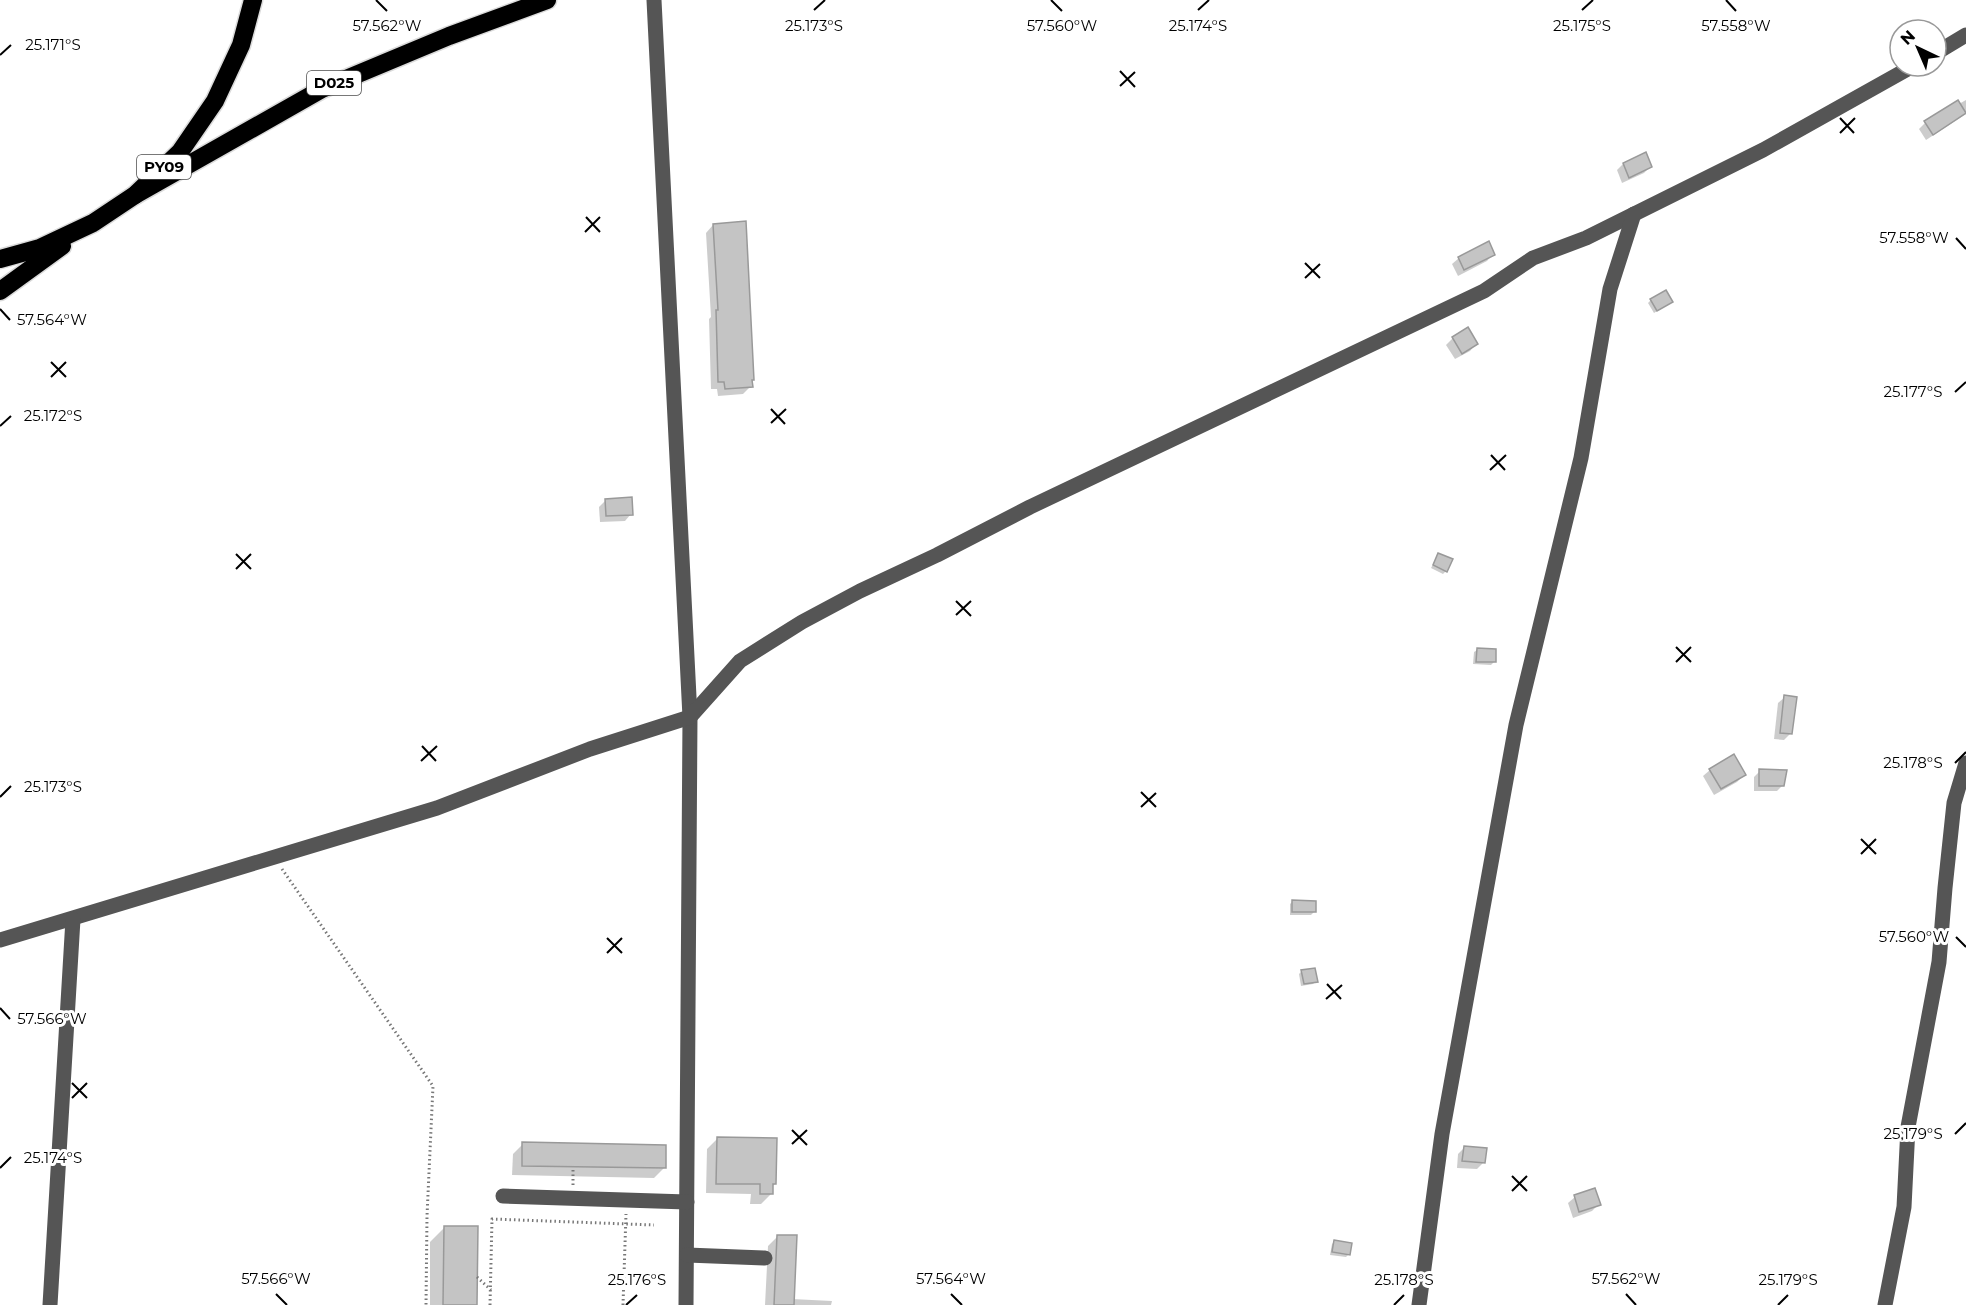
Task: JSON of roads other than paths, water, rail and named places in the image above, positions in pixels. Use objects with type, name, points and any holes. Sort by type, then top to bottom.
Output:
[{"type":"highway","name":"PY09","points":[[0,291],[135,195],[180,152],[215,101],[241,45],[252,0]]},
{"type":"highway","name":"D025","points":[[135,195],[322,89],[449,36],[547,0]]},
{"type":"highway","name":"PY09","points":[[0,259],[40,248],[93,223]]},
{"type":"street","points":[[654,0],[690,717],[686,1305]]},
{"type":"street","points":[[1948,46],[1966,35]]},
{"type":"street","points":[[0,940],[437,808],[590,748],[690,717],[740,661],[801,622],[1030,507],[1484,291],[1533,258],[1586,238],[1763,150],[1892,78]]},
{"type":"street","points":[[1419,1305],[1442,1134],[1516,725],[1581,458],[1610,289],[1634,214]]},
{"type":"street","points":[[1885,1305],[1904,1207],[1908,1127],[1939,962],[1954,803],[1966,763]]},
{"type":"street","points":[[50,1305],[73,919]]},
{"type":"street","points":[[503,1196],[687,1202]]},
{"type":"street","points":[[687,1256],[765,1258]]}]
